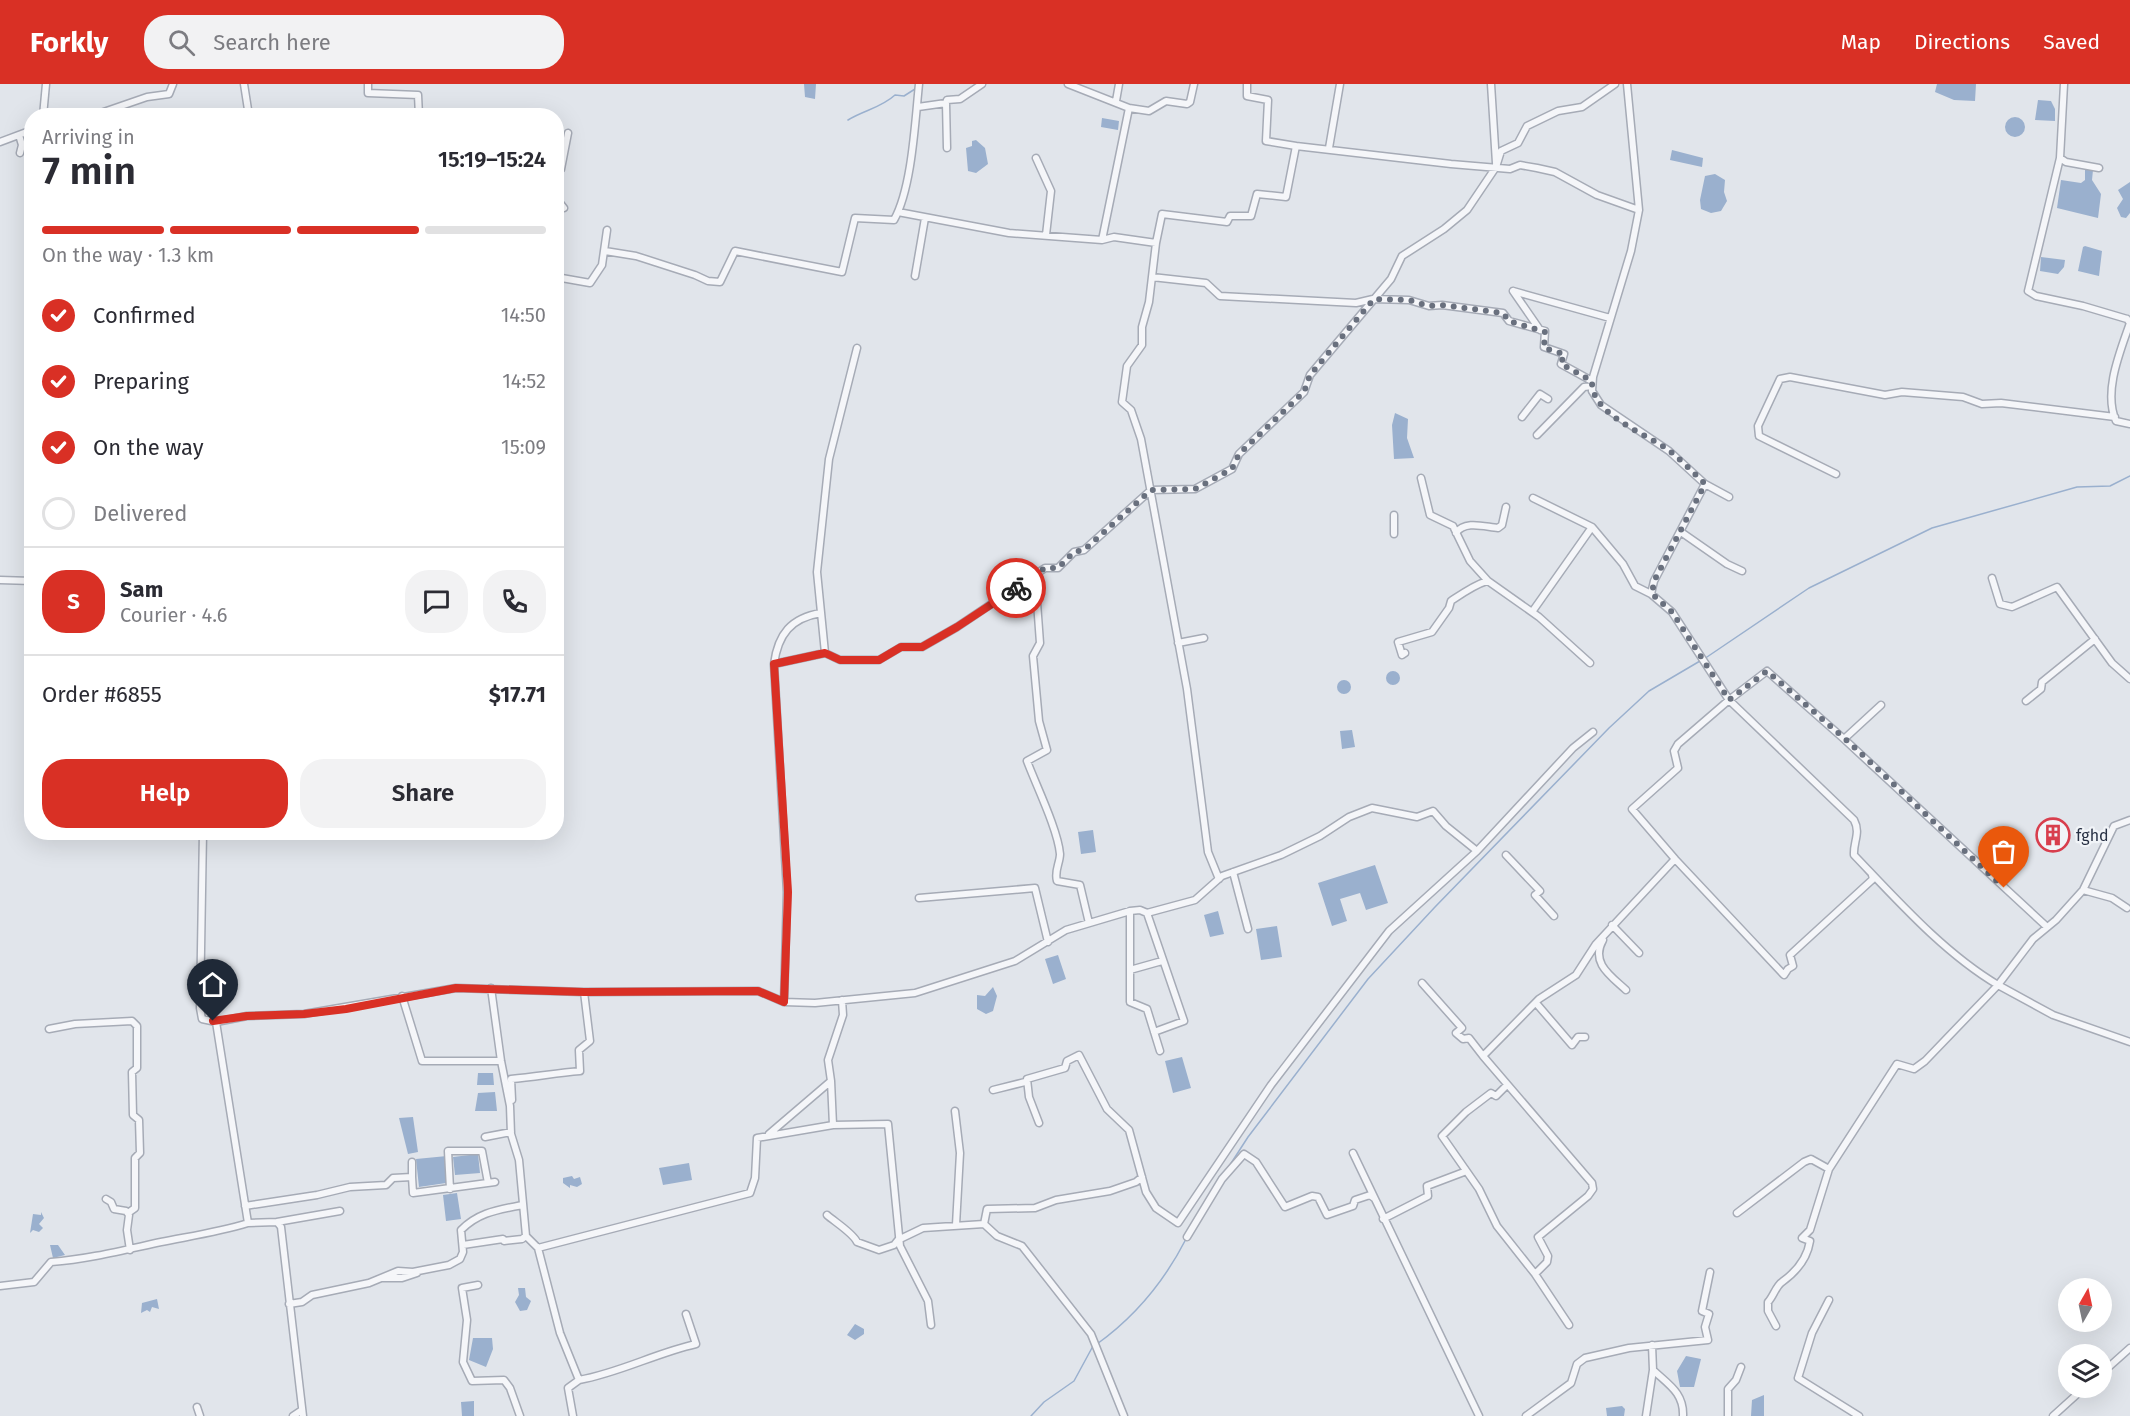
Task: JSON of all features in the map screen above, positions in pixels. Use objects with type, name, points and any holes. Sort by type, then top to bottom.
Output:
[{"type":"street","points":[[44,108],[46,84]]},
{"type":"street","points":[[115,108],[147,97],[169,94],[172,84]]},
{"type":"street","points":[[244,84],[248,108]]},
{"type":"street","points":[[368,84],[368,93],[418,95],[419,108]]},
{"type":"street","points":[[918,107],[960,99],[982,84]]},
{"type":"street","points":[[1068,84],[1116,100],[1130,108],[1149,111],[1166,101],[1186,104],[1190,102],[1194,84]]},
{"type":"street","points":[[1116,100],[1119,84]]},
{"type":"street","points":[[1247,84],[1247,96],[1268,100],[1266,141],[1451,164],[1510,169],[1520,165],[1555,172],[1597,195],[1639,210]]},
{"type":"street","points":[[1329,148],[1340,84]]},
{"type":"street","points":[[1491,84],[1497,167]]},
{"type":"street","points":[[774,664],[825,653],[840,660],[879,660],[901,647],[922,647],[957,627],[1045,568],[1058,568],[1074,552],[1084,550],[1151,490],[1195,489],[1232,469],[1239,454],[1304,392],[1310,375],[1391,279],[1402,256],[1444,229],[1467,210],[1497,167],[1501,151],[1518,143],[1527,126],[1558,111],[1582,107],[1615,84]]},
{"type":"street","points":[[1627,84],[1639,210],[1632,251],[1592,383],[1594,397],[1601,405],[1669,451],[1705,484],[1729,497]]},
{"type":"street","points":[[2064,84],[2060,158],[2028,291],[2036,296],[2129,318],[2130,322],[2111,393],[2111,410],[2116,421],[2130,424]]},
{"type":"street","points":[[605,251],[636,256],[708,281],[720,282],[735,251],[842,272],[855,218],[894,220],[898,212],[906,185],[918,107],[919,85]]},
{"type":"street","points":[[946,103],[947,148]]},
{"type":"street","points":[[1102,240],[1130,108]]},
{"type":"street","points":[[0,142],[24,133]]},
{"type":"street","points":[[564,154],[568,133]]},
{"type":"street","points":[[19,135],[20,153]]},
{"type":"street","points":[[1219,879],[1208,852],[1178,643],[1151,490],[1138,429],[1131,410],[1122,402],[1127,366],[1142,345],[1142,327],[1162,214],[1227,222],[1230,216],[1236,214],[1251,216],[1257,194],[1286,197],[1296,146]]},
{"type":"street","points":[[1036,158],[1051,191],[1046,235]]},
{"type":"street","points":[[2060,158],[2066,162],[2099,168]]},
{"type":"street","points":[[898,212],[999,231],[1102,240],[1114,237],[1156,243]]},
{"type":"street","points":[[915,276],[925,218]]},
{"type":"street","points":[[564,278],[590,283],[595,273],[599,272],[605,251],[607,230]]},
{"type":"street","points":[[1152,277],[1206,283],[1220,296],[1356,303],[1374,299],[1409,300],[1428,306],[1442,305],[1503,313],[1509,321],[1545,332],[1544,348],[1564,354],[1561,364],[1592,383]]},
{"type":"street","points":[[1540,330],[1513,291],[1610,318]]},
{"type":"street","points":[[825,653],[817,572],[829,459],[857,348]]},
{"type":"street","points":[[1836,474],[1759,436],[1758,426],[1780,379],[1790,377],[1885,394],[1902,392],[1963,397],[1982,404],[2001,403],[2115,417]]},
{"type":"street","points":[[1537,435],[1584,387],[1592,383]]},
{"type":"street","points":[[1522,417],[1540,394],[1548,399]]},
{"type":"street","points":[[1421,478],[1430,515],[1453,526],[1470,561],[1487,581],[1532,612],[1590,663]]},
{"type":"street","points":[[1652,594],[1654,581],[1705,484]]},
{"type":"street","points":[[1533,498],[1592,527],[1623,564],[1635,586],[1652,594],[1672,612],[1729,700],[1854,820],[1858,833],[1854,855],[1952,951],[1976,972],[2053,1015],[2130,1042]]},
{"type":"street","points":[[1456,532],[1462,526],[1472,525],[1498,528],[1502,525],[1506,507]]},
{"type":"street","points":[[1394,515],[1394,534]]},
{"type":"street","points":[[1532,612],[1592,527]]},
{"type":"street","points":[[1681,532],[1727,564],[1742,571]]},
{"type":"street","points":[[1035,575],[1040,643],[1033,656],[1039,721],[1047,750],[1027,761],[1055,834],[1060,856],[1055,875],[1057,881],[1080,885],[1089,924]]},
{"type":"street","points":[[1992,578],[2000,604],[2005,607],[2012,607],[2057,587],[2112,663],[2130,678]]},
{"type":"street","points":[[0,580],[24,581]]},
{"type":"street","points":[[1405,653],[1402,655],[1398,642],[1429,634],[1449,609],[1451,601],[1464,595],[1471,587],[1487,581]]},
{"type":"street","points":[[784,1002],[788,892],[774,664],[776,650],[783,636],[797,619],[821,613]]},
{"type":"street","points":[[1178,643],[1204,638]]},
{"type":"street","points":[[2026,700],[2041,689],[2042,682],[2095,639]]},
{"type":"street","points":[[1872,874],[1873,879],[1790,955],[1793,966],[1784,975],[1675,859],[1632,809],[1678,768],[1674,752],[1678,744],[1767,671],[2046,926]]},
{"type":"street","points":[[1844,739],[1881,705]]},
{"type":"street","points":[[993,1090],[1065,1068],[1067,1061],[1079,1055],[1107,1109],[1129,1130],[1146,1192],[1156,1208],[1178,1223],[1265,1093],[1389,931],[1477,850],[1565,757],[1593,732]]},
{"type":"street","points":[[202,840],[200,1008],[202,1019],[216,1022],[247,1016],[304,1014],[346,1009],[402,996],[456,988],[584,992],[758,991],[784,1002],[843,1000],[915,993],[1015,961],[1066,930],[1130,911],[1140,910],[1147,913],[1195,900],[1219,879],[1281,855],[1320,836],[1349,817],[1372,808],[1417,817],[1433,810],[1446,826],[1477,850]]},
{"type":"street","points":[[1776,1326],[1768,1311],[1768,1302],[1781,1282],[1796,1272],[1808,1251],[1810,1241],[1802,1238],[1810,1230],[1829,1169],[1897,1064],[1914,1069],[1925,1061],[1998,985],[2046,926],[2056,920],[2082,890],[2114,826],[2130,820]]},
{"type":"street","points":[[1506,855],[1536,884],[1540,891],[1535,895],[1554,916]]},
{"type":"street","points":[[1483,1056],[1536,1003],[1560,983],[1576,975],[1612,925],[1675,859]]},
{"type":"street","points":[[1233,872],[1248,929]]},
{"type":"street","points":[[919,898],[1035,888],[1048,942]]},
{"type":"street","points":[[2082,890],[2112,898],[2127,908]]},
{"type":"street","points":[[1130,911],[1130,1002],[1147,1009],[1160,1051]]},
{"type":"street","points":[[1147,913],[1184,1021],[1154,1032]]},
{"type":"street","points":[[1612,925],[1639,953]]},
{"type":"street","points":[[1603,936],[1599,962],[1605,972],[1626,990]]},
{"type":"street","points":[[1130,970],[1162,961]]},
{"type":"street","points":[[1422,983],[1462,1028],[1456,1033],[1463,1039],[1468,1038],[1592,1183],[1593,1190],[1588,1196],[1538,1237],[1548,1256],[1547,1262],[1535,1274]]},
{"type":"street","points":[[491,988],[509,1101],[511,1132],[519,1161],[526,1236],[538,1248],[560,1333],[579,1380]]},
{"type":"street","points":[[509,1101],[513,1106],[511,1079],[580,1071],[579,1050],[590,1041],[584,992]]},
{"type":"street","points":[[402,996],[422,1061],[501,1062]]},
{"type":"street","points":[[833,1125],[828,1060],[843,1015],[843,1000]]},
{"type":"street","points":[[1536,1003],[1572,1045],[1578,1037],[1586,1037]]},
{"type":"street","points":[[49,1029],[114,1021],[132,1021],[137,1026],[138,1060],[137,1068],[132,1072],[132,1106],[133,1115],[139,1120],[140,1153],[135,1158],[135,1208],[128,1213]]},
{"type":"street","points":[[216,1022],[248,1223]]},
{"type":"street","points":[[769,1134],[831,1081]]},
{"type":"street","points":[[1025,1082],[1039,1124]]},
{"type":"street","points":[[1508,1085],[1496,1096],[1491,1093],[1466,1112],[1442,1136],[1464,1172],[1479,1189],[1497,1226],[1535,1274],[1569,1325]]},
{"type":"street","points":[[955,1111],[960,1153],[956,1199],[957,1225]]},
{"type":"street","points":[[538,1248],[750,1193],[755,1178],[757,1138],[769,1134],[833,1125],[888,1125],[898,1240],[902,1253],[928,1301],[931,1325]]},
{"type":"street","points":[[485,1137],[511,1132]]},
{"type":"street","points":[[412,1162],[413,1193],[450,1189],[491,1183],[482,1151],[448,1152],[450,1189]]},
{"type":"street","points":[[1353,1153],[1479,1416]]},
{"type":"street","points":[[1187,1237],[1222,1179],[1244,1154],[1256,1162],[1286,1207],[1312,1196],[1317,1197],[1327,1215],[1331,1215],[1370,1195],[1375,1199]]},
{"type":"street","points":[[1737,1213],[1804,1162],[1811,1159],[1829,1169]]},
{"type":"street","points":[[1383,1219],[1428,1196],[1427,1186],[1464,1172]]},
{"type":"street","points":[[245,1206],[317,1195],[350,1187],[386,1185],[393,1178],[412,1177]]},
{"type":"street","points":[[984,1224],[987,1209],[1035,1208],[1056,1200],[1110,1191],[1136,1182],[1142,1177]]},
{"type":"street","points":[[106,1199],[111,1202],[114,1209],[128,1213]]},
{"type":"street","points":[[289,1304],[302,1302],[312,1295],[369,1283],[398,1271],[421,1271],[449,1264],[460,1259],[463,1245],[461,1230],[481,1214],[522,1205]]},
{"type":"street","points":[[0,1286],[34,1282],[51,1262],[89,1259],[204,1236],[248,1223],[277,1222],[340,1211]]},
{"type":"street","points":[[128,1213],[130,1250]]},
{"type":"street","points":[[827,1215],[838,1221],[841,1227],[855,1236],[857,1242],[868,1244],[875,1250],[894,1245],[898,1240],[923,1228],[984,1224],[997,1236],[1022,1246],[1091,1334],[1124,1416]]},
{"type":"street","points":[[277,1222],[281,1227],[303,1413],[293,1416]]},
{"type":"street","points":[[463,1245],[503,1239],[511,1241],[526,1236]]},
{"type":"street","points":[[1526,1416],[1534,1413],[1571,1383],[1577,1364],[1585,1358],[1609,1351],[1708,1340],[1705,1327],[1709,1314],[1702,1311],[1710,1272]]},
{"type":"street","points":[[478,1285],[462,1288],[467,1320],[463,1362],[472,1381],[504,1380],[510,1388],[520,1416]]},
{"type":"street","points":[[1830,1300],[1812,1334],[1798,1378],[1859,1416]]},
{"type":"street","points":[[573,1416],[568,1389],[579,1380],[623,1369],[652,1356],[696,1344],[686,1314]]},
{"type":"street","points":[[1646,1416],[1653,1370],[1652,1345]]},
{"type":"street","points":[[2112,1364],[2130,1348]]},
{"type":"street","points":[[1728,1416],[1728,1389],[1736,1380],[1741,1367]]},
{"type":"street","points":[[1653,1370],[1674,1389],[1683,1402],[1683,1416]]},
{"type":"street","points":[[2053,1416],[2073,1398]]},
{"type":"street","points":[[1473,1405],[1479,1416]]},
{"type":"street","points":[[197,1407],[200,1416]]},
{"type":"water","points":[[804,84],[816,84],[815,99],[805,97]]},
{"type":"water","points":[[1937,84],[1976,84],[1975,101],[1954,100],[1935,92]]},
{"type":"water","points":[[2038,100],[2051,101],[2055,109],[2055,121],[2035,120]]},
{"type":"water","points":[[2015,117],[2022,120],[2025,127],[2022,134],[2015,137],[2008,134],[2005,127],[2008,120]]},
{"type":"water","points":[[1102,118],[1119,121],[1118,130],[1101,127]]},
{"type":"water","points":[[976,140],[985,148],[988,164],[976,173],[968,171],[966,148],[972,146],[972,141]]},
{"type":"water","points":[[1672,150],[1703,158],[1702,167],[1670,160]]},
{"type":"water","points":[[2085,169],[2093,170],[2092,180],[2101,194],[2098,218],[2057,208],[2061,180],[2081,183],[2085,180]]},
{"type":"water","points":[[1715,174],[1725,180],[1724,192],[1727,201],[1721,211],[1711,213],[1701,209],[1700,200],[1705,176]]},
{"type":"water","points":[[2130,182],[2130,213],[2126,218],[2121,217],[2117,208],[2123,199],[2118,190]]},
{"type":"water","points":[[2085,246],[2102,251],[2099,276],[2078,271]]},
{"type":"water","points":[[2041,257],[2065,260],[2064,267],[2058,274],[2040,271]]},
{"type":"water","points":[[1395,413],[1408,419],[1407,438],[1414,458],[1394,459],[1392,425]]},
{"type":"water","points":[[1390,671],[1396,671],[1400,678],[1396,685],[1390,685],[1386,681],[1386,675]]},
{"type":"water","points":[[1344,680],[1349,682],[1351,687],[1349,692],[1344,694],[1339,692],[1337,687],[1339,682]]},
{"type":"water","points":[[1352,730],[1355,747],[1342,749],[1340,731]]},
{"type":"water","points":[[1093,830],[1096,852],[1081,854],[1078,832]]},
{"type":"water","points":[[1375,865],[1388,903],[1366,910],[1360,893],[1340,899],[1347,921],[1332,926],[1318,883]]},
{"type":"water","points":[[1218,911],[1224,934],[1210,937],[1204,915]]},
{"type":"water","points":[[1277,926],[1282,957],[1261,960],[1256,929]]},
{"type":"water","points":[[1058,955],[1066,979],[1053,984],[1045,959]]},
{"type":"water","points":[[993,987],[997,996],[993,1011],[986,1014],[977,1009],[977,995],[985,996]]},
{"type":"water","points":[[1182,1057],[1191,1088],[1173,1093],[1165,1061]]},
{"type":"water","points":[[478,1073],[493,1073],[494,1085],[477,1085]]},
{"type":"water","points":[[495,1092],[497,1111],[475,1111],[478,1093]]},
{"type":"water","points":[[413,1117],[418,1152],[408,1154],[399,1118]]},
{"type":"water","points":[[478,1154],[480,1173],[455,1175],[453,1157]]},
{"type":"water","points":[[447,1156],[446,1183],[419,1187],[416,1159]]},
{"type":"water","points":[[689,1163],[692,1180],[663,1185],[659,1168]]},
{"type":"water","points":[[572,1176],[574,1179],[580,1177],[582,1184],[577,1187],[570,1185],[570,1188],[563,1183],[563,1178]]},
{"type":"water","points":[[457,1193],[461,1219],[446,1221],[443,1195]]},
{"type":"water","points":[[41,1212],[44,1218],[39,1224],[43,1228],[39,1232],[33,1230],[30,1233],[33,1214],[41,1215]]},
{"type":"water","points":[[50,1245],[58,1245],[65,1255],[53,1258]]},
{"type":"water","points":[[518,1288],[525,1288],[526,1297],[531,1301],[527,1310],[520,1311],[515,1302],[519,1295]]},
{"type":"water","points":[[157,1299],[159,1309],[152,1307],[150,1312],[147,1310],[141,1313],[142,1303]]},
{"type":"water","points":[[855,1324],[864,1329],[864,1334],[855,1340],[847,1335]]},
{"type":"water","points":[[473,1338],[492,1338],[493,1349],[486,1367],[469,1360]]},
{"type":"water","points":[[1686,1356],[1701,1359],[1694,1387],[1680,1387],[1677,1371]]},
{"type":"water","points":[[1764,1395],[1764,1416],[1751,1416],[1752,1400]]},
{"type":"water","points":[[474,1401],[474,1416],[462,1416],[461,1402]]},
{"type":"water","points":[[1622,1406],[1625,1409],[1624,1416],[1607,1416],[1606,1408]]},
{"type":"waterway","points":[[848,120],[884,103],[895,95],[904,96],[915,89]]},
{"type":"waterway","points":[[1704,659],[1809,588],[1932,528],[2077,487],[2110,486],[2130,476]]},
{"type":"waterway","points":[[1228,1168],[1248,1137],[1368,979],[1435,907],[1609,728],[1649,691],[1700,661]]},
{"type":"waterway","points":[[1097,1344],[1124,1322],[1148,1297],[1168,1270],[1186,1239]]},
{"type":"waterway","points":[[1031,1416],[1044,1402],[1074,1381],[1093,1346]]},
{"type":"way so far","points":[[1016,588],[1045,568],[1058,568],[1074,552],[1084,550],[1151,490],[1195,489],[1232,469],[1239,454],[1304,392],[1310,375],[1374,299],[1409,300],[1428,306],[1442,305],[1503,313],[1509,321],[1545,332],[1544,348],[1564,354],[1561,364],[1592,381],[1594,397],[1601,405],[1669,451],[1705,484],[1700,498],[1654,581],[1652,594],[1672,612],[1729,700],[1767,671],[1873,764],[2004,888]]},
{"type":"place","name":"fghd","points":[[2053,835]]},
{"type":"route","points":[[213,1021],[247,1016],[304,1014],[346,1009],[402,996],[456,988],[584,992],[758,991],[784,1002],[788,892],[782,833],[774,664],[825,653],[840,660],[879,660],[901,647],[922,647],[1016,588]]}]
